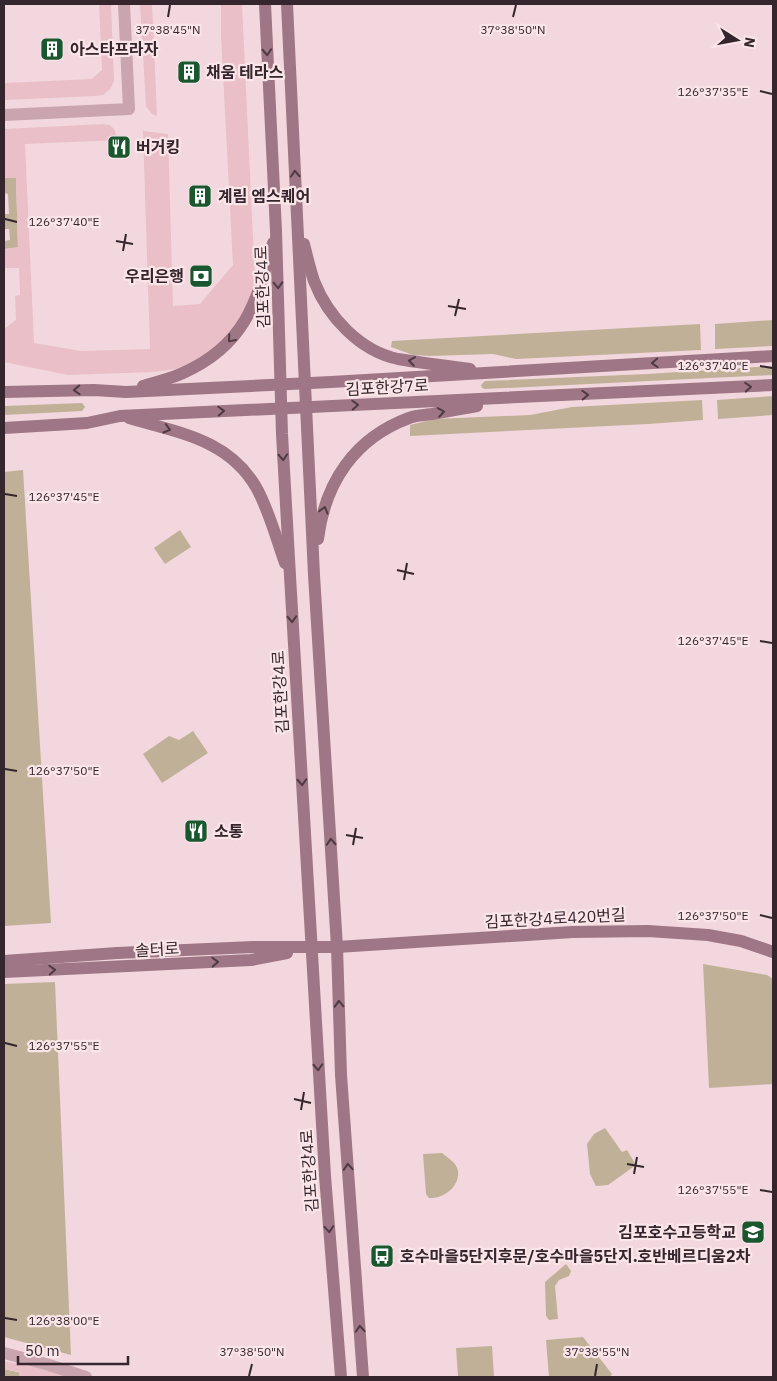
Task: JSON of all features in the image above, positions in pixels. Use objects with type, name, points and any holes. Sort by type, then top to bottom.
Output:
[{"type":"street","points":[[4,115],[128,109],[124,4]]},
{"type":"street","name":"김포한강4로","points":[[264,4],[276,231],[290,576],[325,1176],[341,1377]]},
{"type":"street","points":[[287,4],[314,575],[337,948],[341,1075],[363,1377]]},
{"type":"street","points":[[297,222],[315,282],[334,316],[355,338],[368,348],[397,358],[495,373]]},
{"type":"street","points":[[126,392],[182,374],[209,360],[229,342],[244,323],[252,308],[276,231]]},
{"type":"street","name":"김포한강7로","points":[[4,392],[94,390],[126,392],[495,373],[773,356]]},
{"type":"street","name":"김포한강7로","points":[[4,428],[87,423],[120,416],[773,385]]},
{"type":"street","points":[[314,575],[320,528],[326,503],[332,486],[359,447],[373,437],[410,417],[537,397]]},
{"type":"street","points":[[120,416],[197,438],[228,454],[257,488],[290,576]]},
{"type":"street","name":"김포한강4로420번길","points":[[337,948],[573,932],[648,930],[708,935],[741,941],[773,952]]},
{"type":"street","name":"솔터로","points":[[4,961],[244,947],[337,948]]},
{"type":"street","name":"솔터로","points":[[4,972],[251,960],[311,948]]},
{"type":"street","points":[[4,1353],[86,1377]]},
{"type":"shaded area","points":[[99,4],[111,4],[114,81],[111,88],[103,95],[95,96],[4,100],[4,83],[92,79],[102,70]]},
{"type":"shaded area","points":[[140,4],[152,4],[157,116],[152,114],[146,106]]},
{"type":"shaded area","points":[[221,4],[242,4],[255,282],[247,306],[230,333],[216,346],[193,363],[176,369],[153,372],[68,375],[4,362],[4,329],[16,320],[15,296],[20,295],[19,268],[4,268],[4,249],[18,247],[16,178],[4,178],[4,129],[103,124],[110,125],[114,129],[118,140],[25,144],[34,343],[81,351],[150,349],[143,131],[168,134],[173,306],[200,304],[233,265]]},
{"type":"shaded area","points":[[16,177],[18,248],[4,249],[4,241],[10,240],[9,229],[4,229],[4,214],[9,214],[8,194],[4,193],[4,178]]},
{"type":"shaded area","points":[[773,320],[773,346],[715,349],[715,324]]},
{"type":"shaded area","points":[[700,324],[701,350],[516,359],[493,354],[413,355],[391,347],[392,341]]},
{"type":"shaded area","points":[[773,366],[773,375],[485,389],[481,385],[485,381]]},
{"type":"shaded area","points":[[773,396],[773,415],[718,419],[717,400]]},
{"type":"shaded area","points":[[702,400],[703,420],[410,436],[410,425],[434,419],[530,415],[572,407]]},
{"type":"shaded area","points":[[82,403],[85,407],[82,411],[4,415],[4,406]]},
{"type":"shaded area","points":[[23,470],[51,923],[4,926],[4,472]]},
{"type":"shaded area","points":[[180,530],[191,547],[165,564],[154,548]]},
{"type":"shaded area","points":[[193,731],[208,753],[162,783],[143,754],[169,736],[179,740]]},
{"type":"shaded area","points":[[703,964],[767,975],[773,979],[773,1084],[709,1088]]},
{"type":"shaded area","points":[[55,982],[71,1355],[4,1337],[4,984]]},
{"type":"shaded area","points":[[605,1128],[622,1152],[627,1150],[636,1165],[608,1185],[596,1186],[590,1174],[587,1144],[594,1134]]},
{"type":"shaded area","points":[[442,1153],[456,1166],[458,1177],[453,1187],[445,1194],[429,1198],[426,1194],[423,1154]]},
{"type":"shaded area","points":[[566,1264],[571,1271],[569,1276],[559,1280],[555,1286],[558,1319],[549,1320],[546,1316],[545,1282]]},
{"type":"shaded area","points":[[583,1337],[612,1374],[610,1377],[549,1377],[546,1340]]},
{"type":"shaded area","points":[[492,1346],[494,1377],[458,1377],[456,1348]]},
{"type":"shaded area","points":[[4,1361],[49,1370],[69,1377],[19,1377],[19,1372],[4,1369]]},
{"type":"shaded area","points":[[4,1369],[39,1377],[4,1377]]},
{"type":"place","name":"아스타프라자","points":[[52,49]]},
{"type":"place","name":"채움 테라스","points":[[189,72]]},
{"type":"place","name":"버거킹","points":[[119,147]]},
{"type":"place","name":"계림 엠스퀘어","points":[[200,196]]},
{"type":"place","name":"우리은행","points":[[201,276]]},
{"type":"place","name":"소통","points":[[196,831]]},
{"type":"place","name":"김포호수고등학교","points":[[753,1232]]},
{"type":"place","name":"호수마을5단지후문/호수마을5단지.호반베르디움2차","points":[[382,1256]]}]
